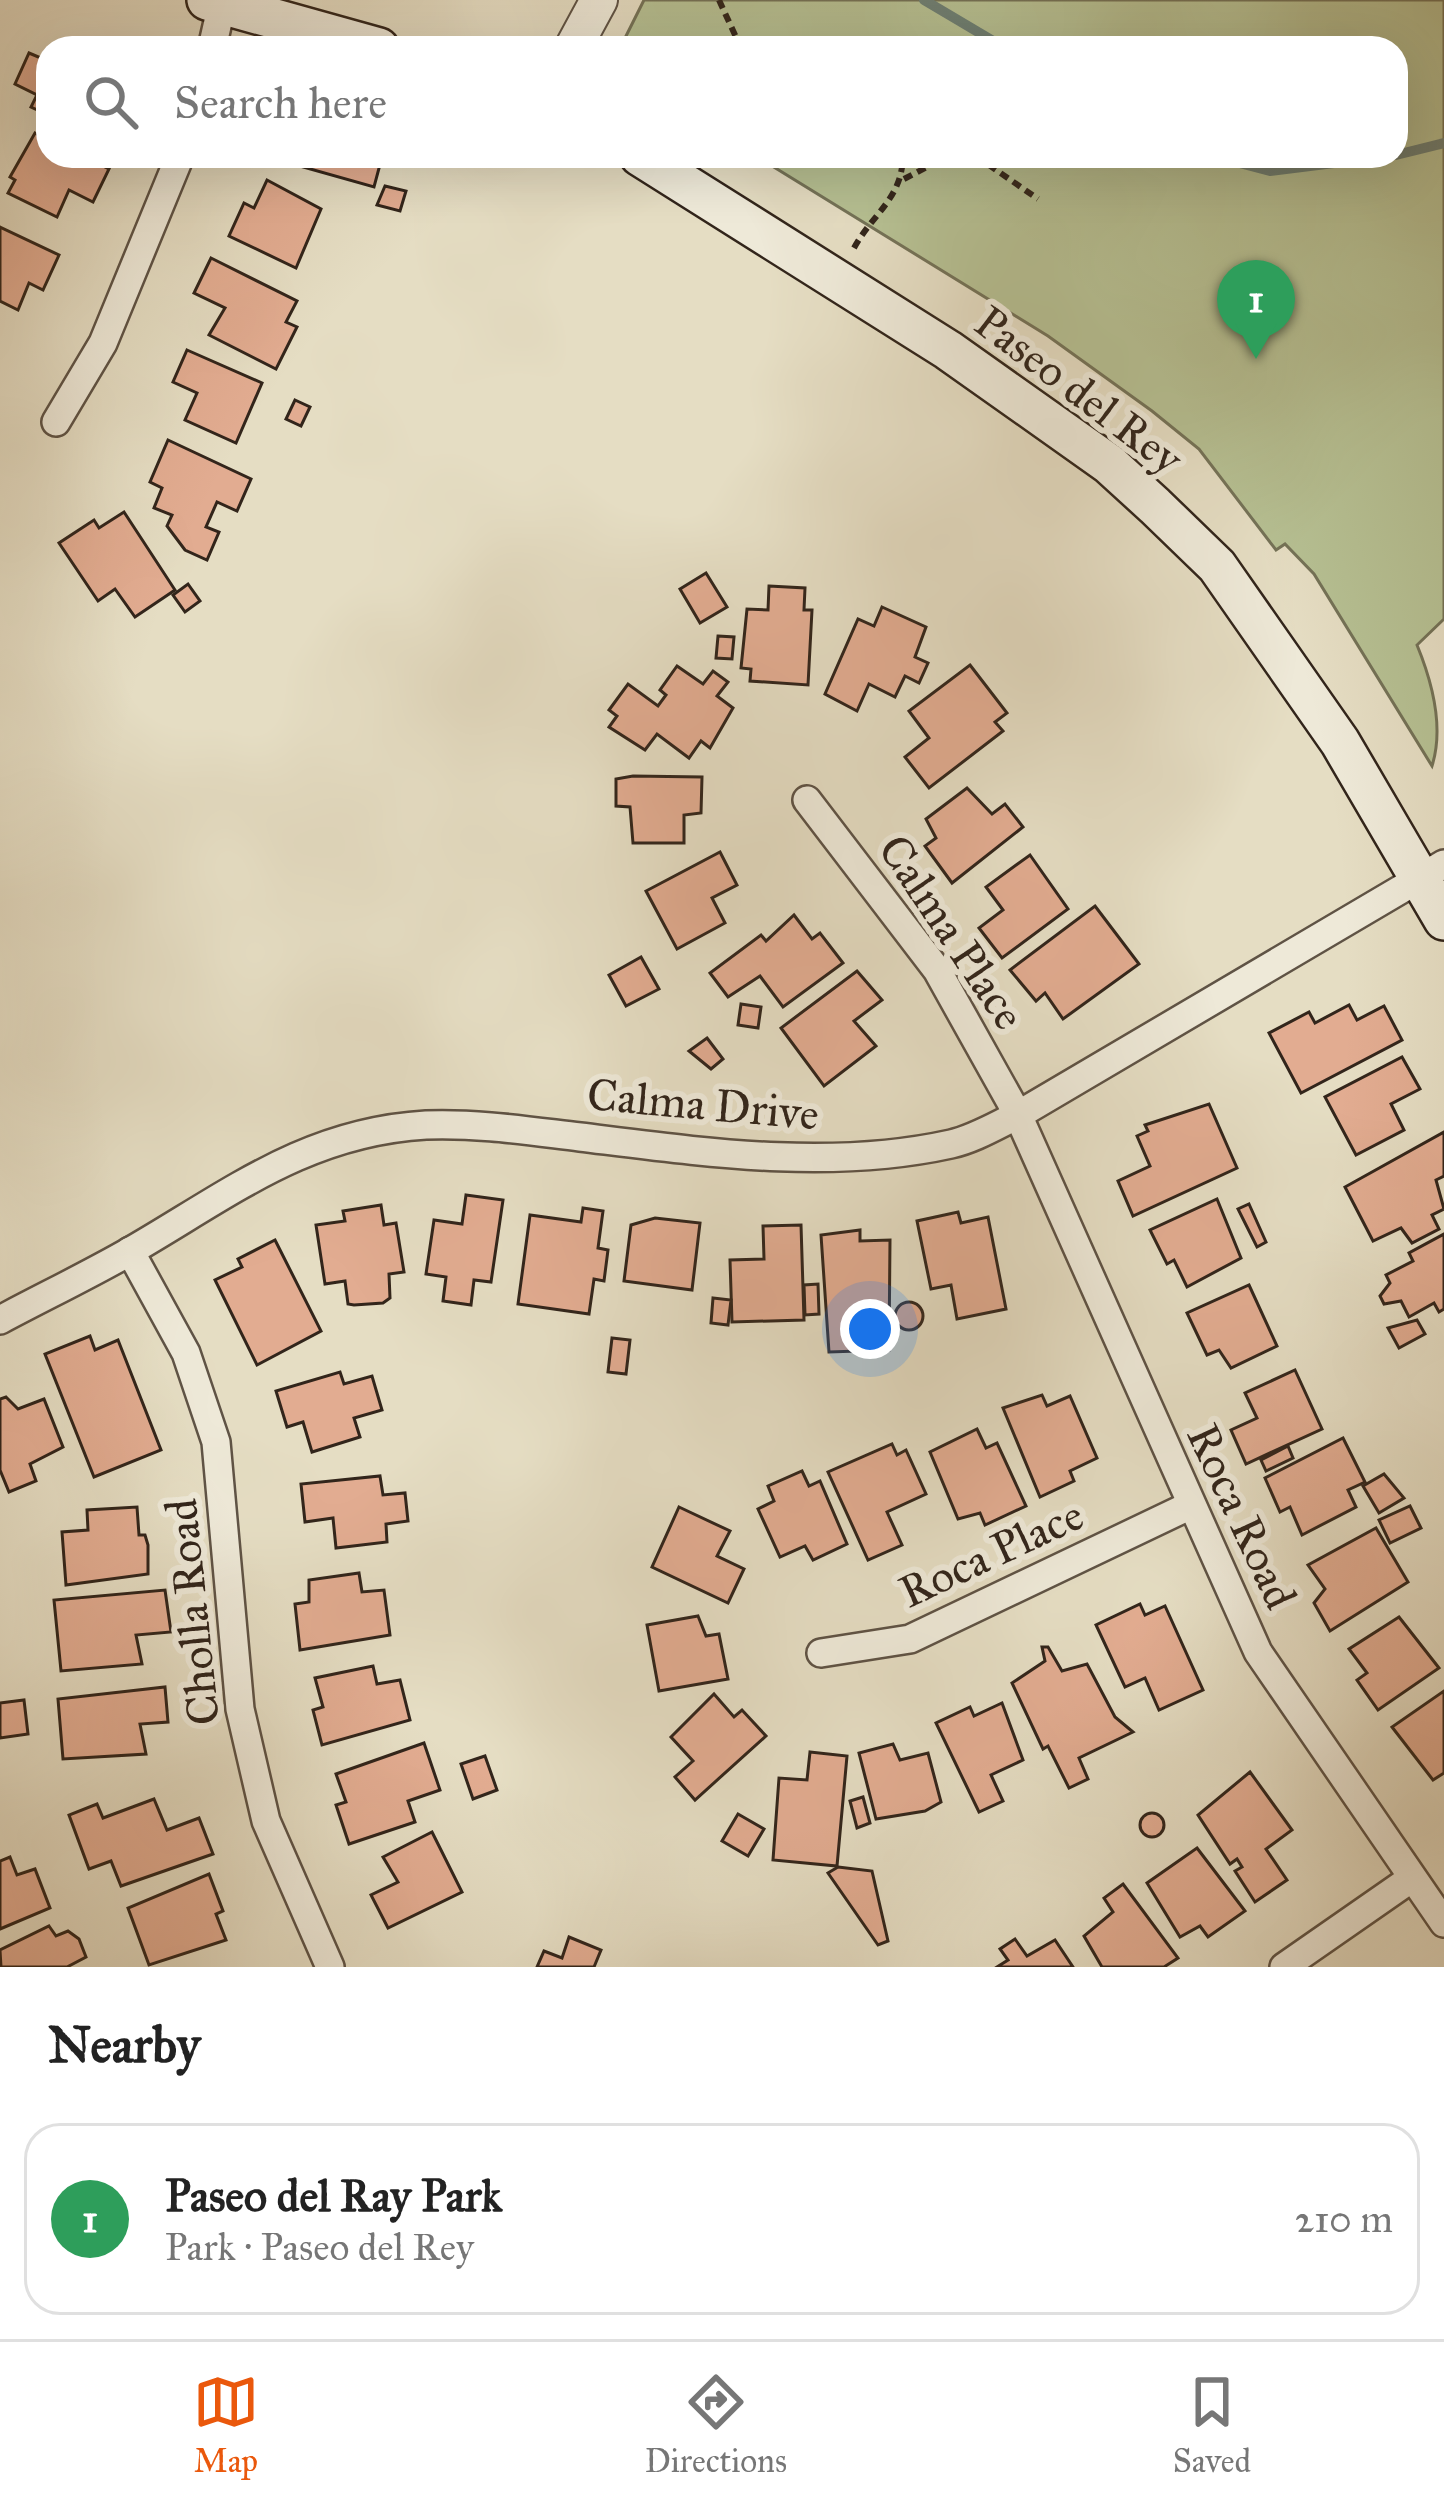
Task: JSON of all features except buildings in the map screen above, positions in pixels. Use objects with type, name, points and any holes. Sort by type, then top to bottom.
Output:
[{"type":"main road","points":[[215,2],[336,36]]},
{"type":"main road","name":"Paseo del Rey","points":[[659,168],[836,280],[1109,464],[1217,566],[1432,871],[1444,920]]},
{"type":"street","points":[[580,36],[599,0]]},
{"type":"street","points":[[213,36],[215,2]]},
{"type":"street","points":[[56,422],[103,344],[174,168]]},
{"type":"street","name":"Calma Place","points":[[807,800],[937,970],[1018,1115]]},
{"type":"street","name":"Calma Drive","points":[[0,1320],[130,1251],[226,1189],[331,1143],[370,1133],[425,1126],[490,1126],[748,1157],[845,1157],[954,1144],[1018,1115],[1432,871]]},
{"type":"street","name":"Roca Road","points":[[1018,1115],[1258,1652],[1444,1922]]},
{"type":"street","name":"Cholla Road","points":[[130,1251],[186,1353],[216,1442],[241,1709],[266,1821],[330,1967]]},
{"type":"street","name":"Roca Place","points":[[821,1653],[910,1639],[1190,1506]]},
{"type":"street","points":[[1284,1967],[1412,1878]]},
{"type":"path","points":[[719,0],[736,36]]},
{"type":"path","points":[[836,280],[872,214],[889,207],[902,168]]},
{"type":"path","points":[[902,180],[925,168]]},
{"type":"path","points":[[993,168],[1038,199]]},
{"type":"green space","points":[[644,0],[1444,0],[1444,619],[1417,645],[1435,706],[1432,766],[1314,574],[1285,544],[1276,550],[1199,449],[1048,336],[775,168],[1408,168],[1408,36],[626,36]]},
{"type":"waterway","points":[[924,0],[985,36]]},
{"type":"waterway","points":[[1408,152],[1444,143]]},
{"type":"waterway","points":[[1259,168],[1294,168]]},
{"type":"place","name":"Paseo del Ray Park","points":[[1256,359]]}]
